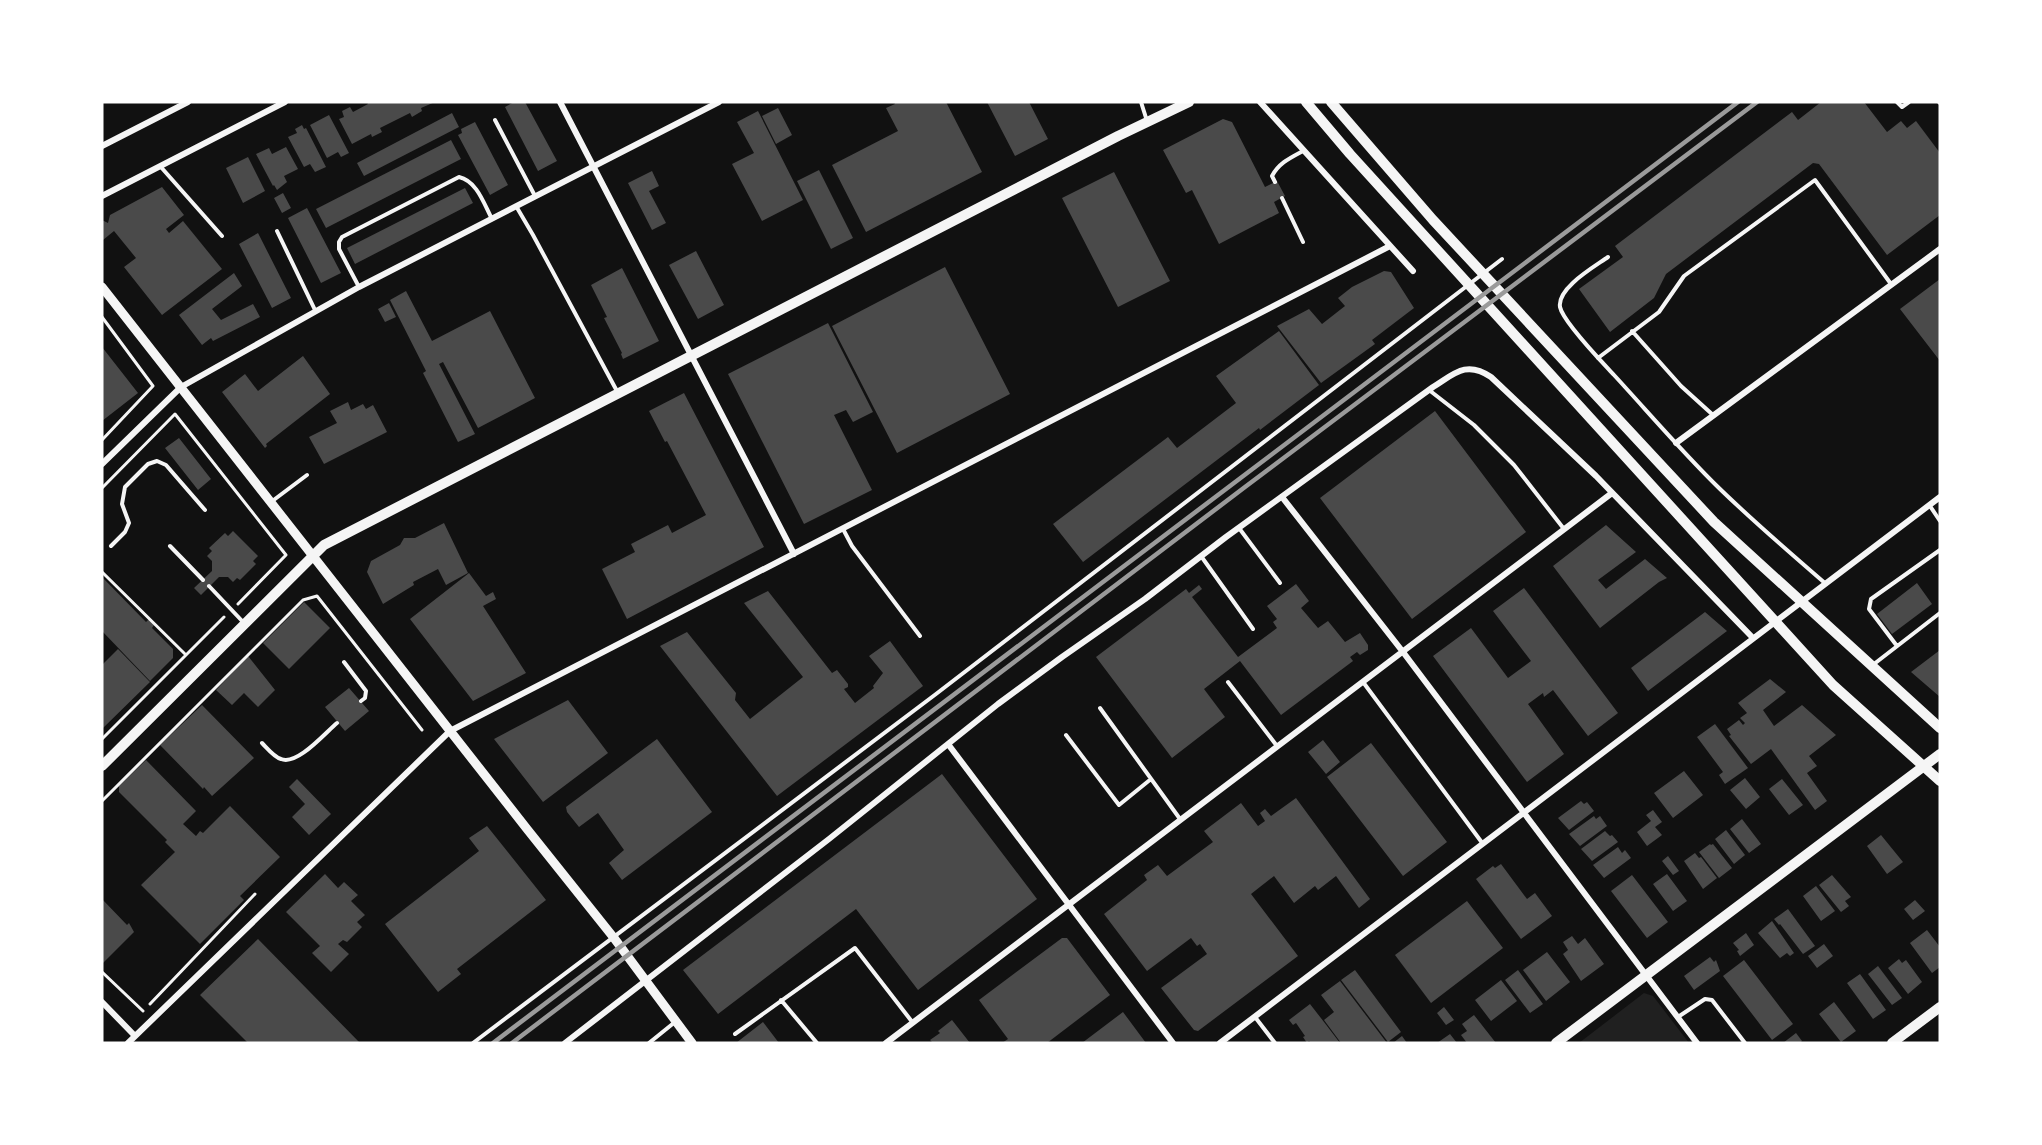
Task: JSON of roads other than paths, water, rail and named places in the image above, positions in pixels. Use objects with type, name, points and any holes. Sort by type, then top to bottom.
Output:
[{"type":"main road","points":[[102,766],[312,556],[331,541],[1189,102]]},
{"type":"main road","points":[[1305,102],[1842,694],[1940,781]]},
{"type":"main road","points":[[1330,102],[1433,220],[1714,522],[1800,603],[1940,728]]},
{"type":"main road","points":[[1556,1043],[1940,754]]},
{"type":"main road","points":[[1892,1043],[1940,1007]]},
{"type":"street","points":[[102,146],[188,102]]},
{"type":"street","points":[[102,196],[285,102]]},
{"type":"street","points":[[560,102],[794,554]]},
{"type":"street","points":[[102,464],[181,387],[359,286],[719,102]]},
{"type":"street","points":[[1260,102],[1413,271]]},
{"type":"street","points":[[128,1043],[450,731],[1390,246]]},
{"type":"street","points":[[1676,443],[1940,249]]},
{"type":"street","points":[[102,287],[614,938],[692,1043]]},
{"type":"street","points":[[565,1043],[1062,657],[1430,390],[1461,370],[1471,368],[1481,370],[1491,377],[1612,493],[1753,639]]},
{"type":"street","points":[[886,1043],[1612,493]]},
{"type":"street","points":[[1282,497],[1697,1043]]},
{"type":"street","points":[[1220,1043],[1940,497]]},
{"type":"street","points":[[948,744],[1173,1043]]},
{"type":"street","points":[[102,1002],[135,1036]]},
{"type":"lane","points":[[1141,102],[1147,122]]},
{"type":"lane","points":[[1897,102],[1902,107],[1909,102]]},
{"type":"lane","points":[[495,120],[535,196]]},
{"type":"lane","points":[[1275,182],[1272,177],[1276,169],[1303,151]]},
{"type":"lane","points":[[160,166],[222,236]]},
{"type":"lane","points":[[359,286],[339,249],[342,237],[459,177],[467,179],[472,184],[492,219]]},
{"type":"lane","points":[[1598,358],[1659,312],[1684,276],[1815,180],[1892,284]]},
{"type":"lane","points":[[1282,198],[1303,242]]},
{"type":"lane","points":[[516,206],[618,394]]},
{"type":"lane","points":[[277,231],[315,310]]},
{"type":"lane","points":[[1608,257],[1565,289],[1560,298],[1563,315],[1598,358],[1719,488],[1826,584]]},
{"type":"lane","points":[[473,1043],[936,694],[1502,259]]},
{"type":"lane","points":[[1632,332],[1681,386],[1713,416]]},
{"type":"lane","points":[[1430,390],[1473,425],[1514,465],[1564,530]]},
{"type":"lane","points":[[111,546],[125,532],[129,523],[122,504],[125,487],[148,464],[157,461],[166,465],[205,510]]},
{"type":"lane","points":[[270,502],[307,475]]},
{"type":"lane","points":[[1929,505],[1940,521]]},
{"type":"lane","points":[[1239,528],[1280,583]]},
{"type":"lane","points":[[843,529],[852,546],[920,636]]},
{"type":"lane","points":[[170,546],[203,580]]},
{"type":"lane","points":[[1896,646],[1869,609],[1871,599],[1940,550]]},
{"type":"lane","points":[[1201,556],[1253,629]]},
{"type":"lane","points":[[209,586],[245,624]]},
{"type":"lane","points":[[1872,666],[1940,613]]},
{"type":"lane","points":[[344,662],[366,691],[365,698],[361,701]]},
{"type":"lane","points":[[1228,682],[1277,747]]},
{"type":"lane","points":[[1363,682],[1483,844]]},
{"type":"lane","points":[[1100,708],[1181,820]]},
{"type":"lane","points":[[262,743],[280,759],[291,760],[301,755],[337,723]]},
{"type":"lane","points":[[1066,735],[1119,805],[1151,779]]},
{"type":"lane","points":[[735,1034],[855,948],[912,1023]]},
{"type":"lane","points":[[1677,1017],[1705,999],[1713,1000],[1745,1043]]},
{"type":"lane","points":[[781,1000],[817,1043]]},
{"type":"lane","points":[[1255,1017],[1275,1043]]},
{"type":"lane","points":[[649,1043],[676,1021]]},
{"type":"railway","points":[[493,1043],[1738,102]]},
{"type":"railway","points":[[512,1043],[1757,102]]}]
